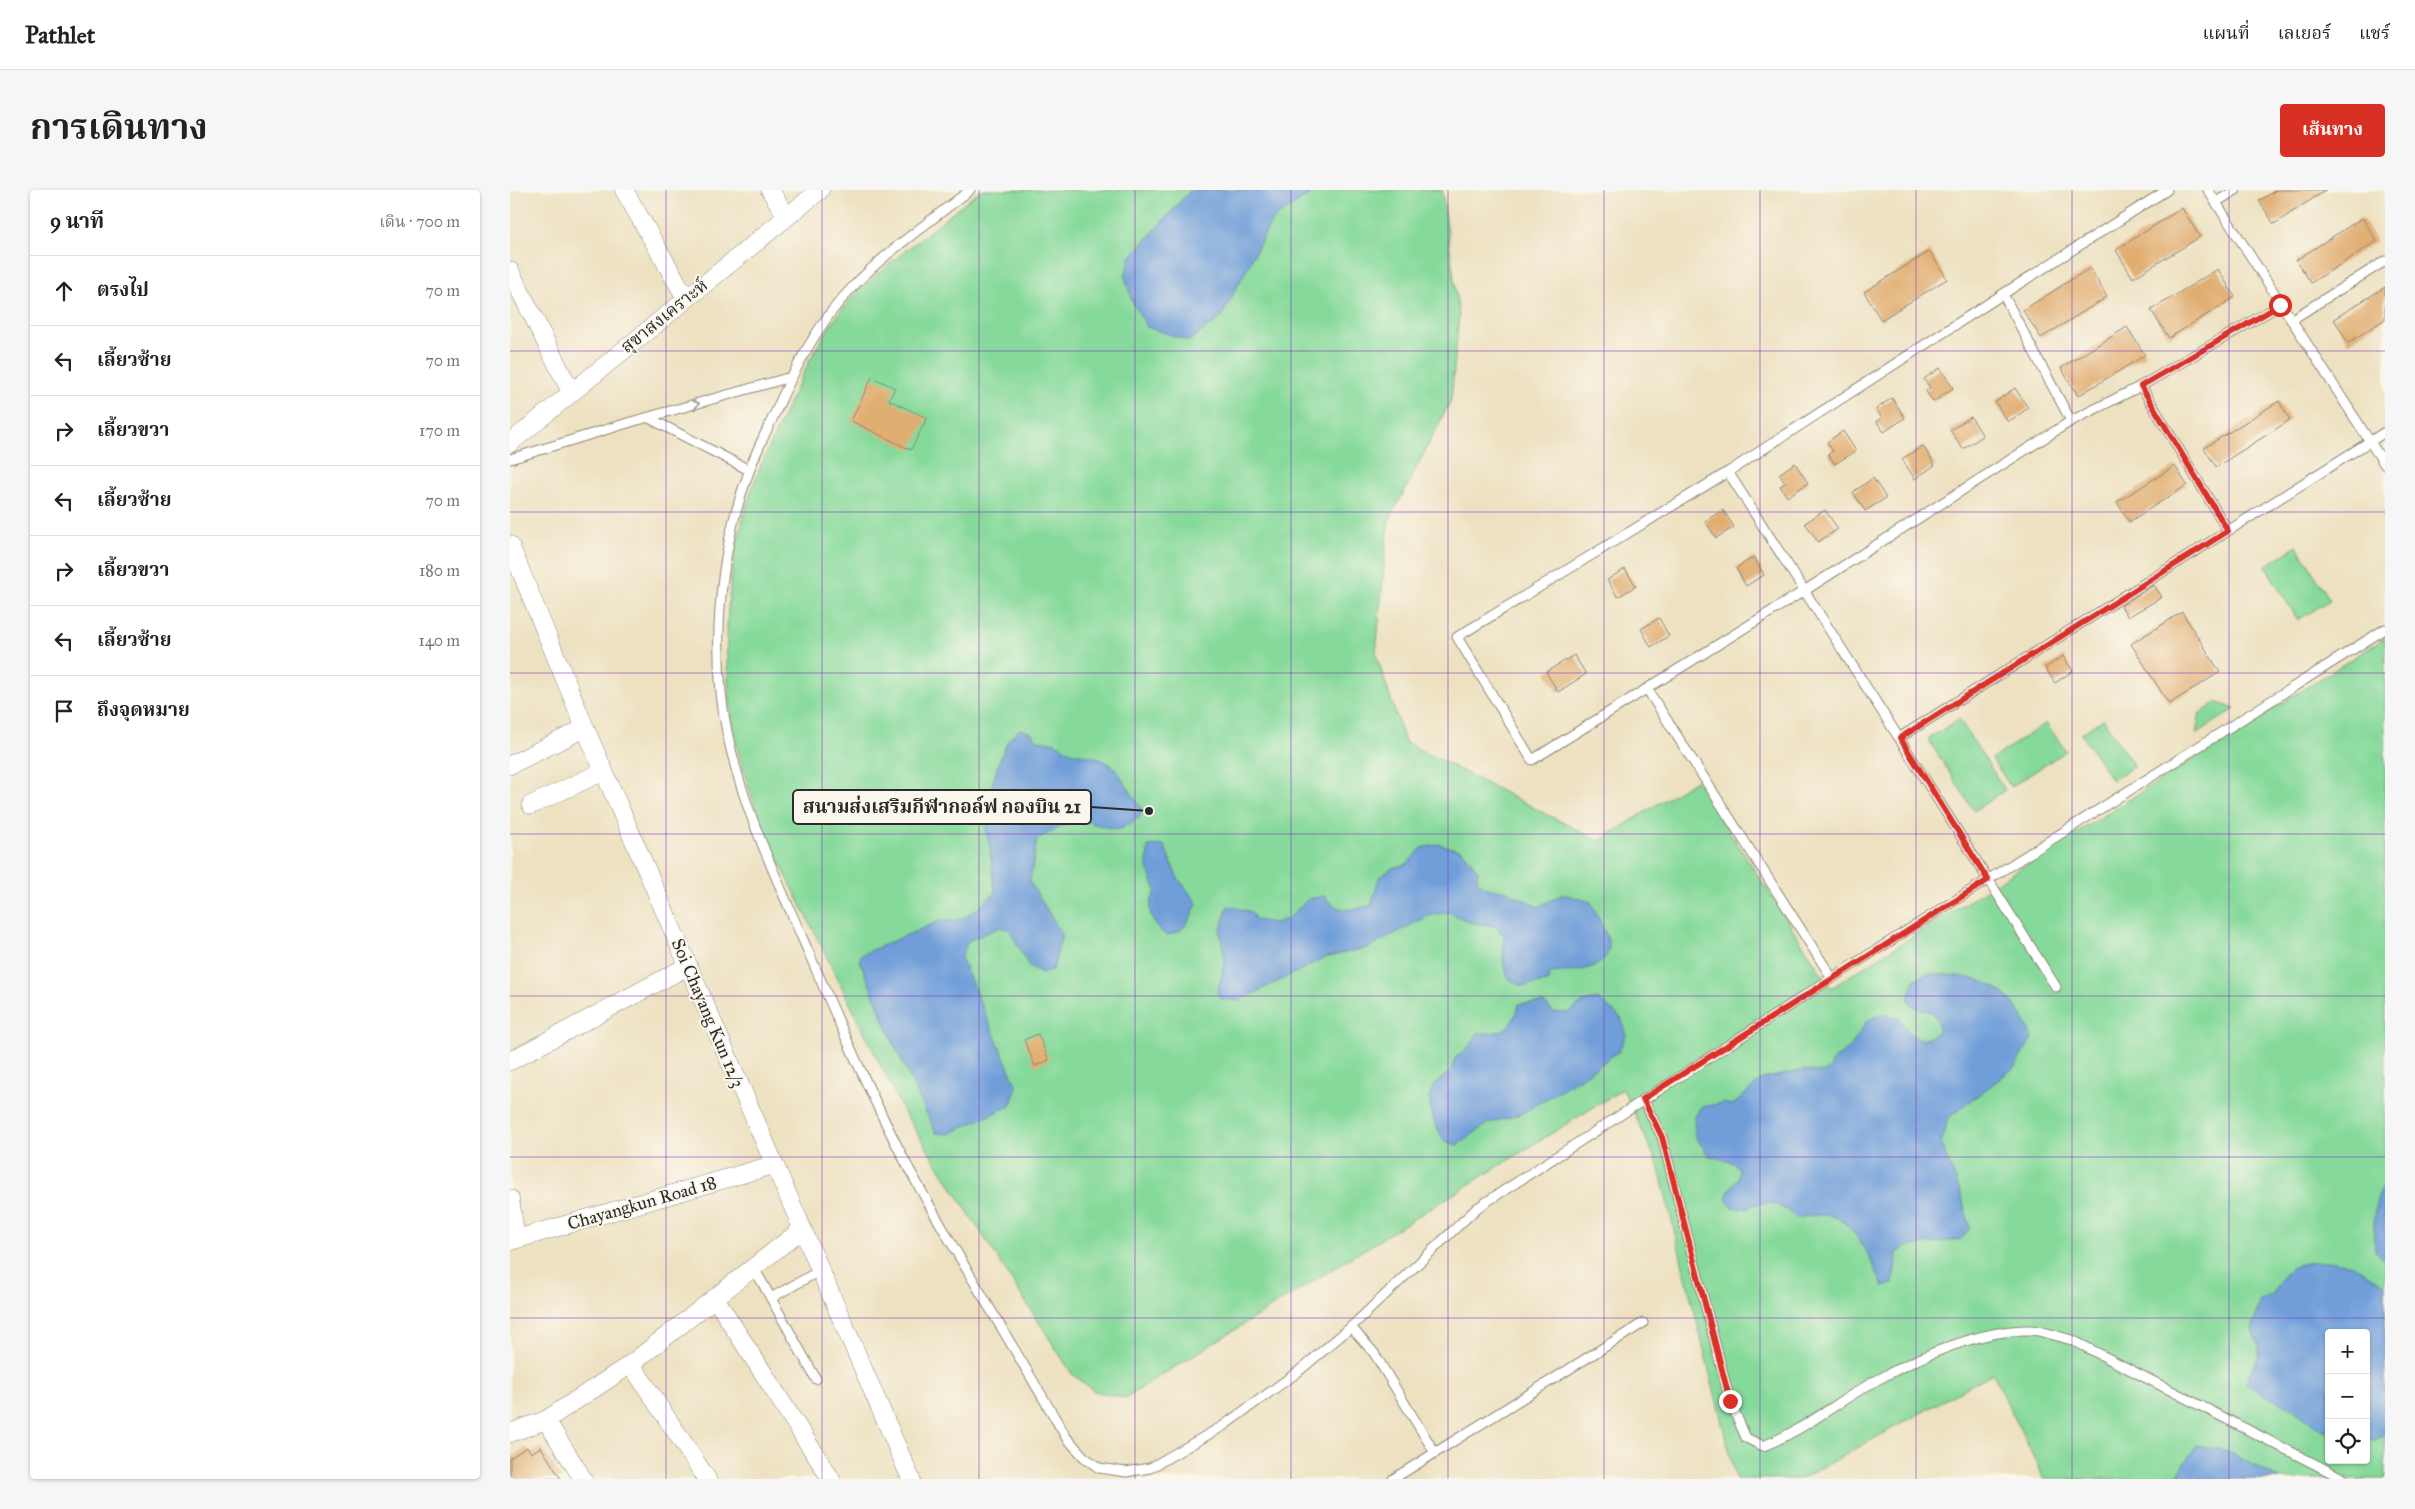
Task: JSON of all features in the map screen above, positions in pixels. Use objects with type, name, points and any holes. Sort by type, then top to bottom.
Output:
[{"type":"street","points":[[624,190],[686,298]]},
{"type":"street","points":[[770,190],[787,217]]},
{"type":"street","name":"สุขาสงเคราะห์","points":[[510,443],[820,190]]},
{"type":"street","points":[[510,271],[571,392]]},
{"type":"street","name":"Soi Chayang Kun 12/3","points":[[510,545],[585,728],[910,1479]]},
{"type":"street","points":[[510,765],[585,728]]},
{"type":"street","points":[[531,805],[604,771]]},
{"type":"street","points":[[510,1061],[688,966]]},
{"type":"street","name":"Chayangkun Road 18","points":[[513,1240],[773,1166]]},
{"type":"street","points":[[510,1199],[513,1240]]},
{"type":"street","points":[[510,1433],[546,1420],[631,1364],[802,1230]]},
{"type":"street","points":[[716,1298],[831,1479]]},
{"type":"street","points":[[631,1364],[707,1479]]},
{"type":"street","points":[[546,1420],[583,1479]]},
{"type":"lane","points":[[970,190],[904,242],[842,298],[824,321],[790,377],[749,470],[729,545],[720,602],[718,650],[722,696],[730,745],[742,790],[758,837],[865,1080],[909,1168],[1066,1436],[1084,1457],[1099,1468],[1126,1472],[1150,1468],[1223,1426],[1299,1370],[1351,1327],[1477,1208],[1832,978],[2385,629]]},
{"type":"lane","points":[[2167,190],[1728,472],[1457,637],[1532,760],[1804,591],[2071,421],[2141,386],[2280,305]]},
{"type":"lane","points":[[2208,190],[2280,305],[2385,465]]},
{"type":"lane","points":[[2216,202],[2236,190]]},
{"type":"lane","points":[[2291,320],[2385,261]]},
{"type":"lane","points":[[2003,294],[2071,421]]},
{"type":"lane","points":[[510,459],[790,377]]},
{"type":"lane","points":[[2141,386],[2228,531]]},
{"type":"lane","points":[[649,418],[749,470]]},
{"type":"lane","points":[[1900,738],[2385,432]]},
{"type":"lane","points":[[1728,472],[1900,738],[2056,988]]},
{"type":"lane","points":[[1647,689],[1832,978]]},
{"type":"lane","points":[[1643,1099],[1662,1137],[1730,1401],[1746,1438],[1763,1446],[1788,1436],[1879,1379],[1937,1352],[1990,1334],[2032,1330],[2072,1340],[2344,1479]]},
{"type":"lane","points":[[754,1268],[816,1379]]},
{"type":"lane","points":[[771,1298],[819,1271]]},
{"type":"lane","points":[[1393,1479],[1643,1323]]},
{"type":"lane","points":[[1351,1327],[1374,1352],[1435,1453]]},
{"type":"green space","points":[[981,190],[1442,190],[1459,316],[1451,400],[1388,523],[1376,654],[1405,742],[1599,841],[1696,780],[1831,988],[2385,638],[2385,1479],[2044,1479],[1993,1373],[1801,1479],[1736,1479],[1658,1165],[1623,1089],[1125,1398],[1094,1391],[1072,1374],[905,1114],[766,835],[736,742],[728,675],[728,607],[738,540],[746,507],[757,475],[787,407],[818,345],[853,296]]},
{"type":"green space","points":[[2297,546],[2330,600],[2298,620],[2265,566]]},
{"type":"green space","points":[[2216,702],[2235,709],[2196,734],[2200,714]]},
{"type":"green space","points":[[1959,719],[2005,790],[1974,811],[1928,739]]},
{"type":"green space","points":[[2103,719],[2134,766],[2112,780],[2081,734]]},
{"type":"green space","points":[[2046,723],[2066,751],[2011,787],[1992,759]]},
{"type":"water","points":[[1191,190],[1316,190],[1272,220],[1221,318],[1189,341],[1147,327],[1132,301],[1125,277],[1131,256]]},
{"type":"water","points":[[1020,729],[1032,733],[1037,740],[1056,743],[1070,752],[1099,758],[1115,768],[1141,808],[1140,817],[1121,829],[1088,822],[1067,824],[1037,839],[1030,882],[1062,934],[1053,969],[1043,974],[1028,965],[1010,930],[1000,927],[968,941],[961,958],[1017,1087],[1010,1106],[948,1134],[936,1133],[892,1040],[860,961],[861,955],[942,920],[950,921],[965,917],[978,909],[995,892],[989,841],[986,832],[988,806],[994,778],[1003,752],[1009,739]]},
{"type":"water","points":[[1439,844],[1463,851],[1478,871],[1477,881],[1488,889],[1505,890],[1538,907],[1563,894],[1591,902],[1608,942],[1607,955],[1602,961],[1586,969],[1550,973],[1548,982],[1522,986],[1508,978],[1503,961],[1504,935],[1495,926],[1469,922],[1449,912],[1428,916],[1370,947],[1324,958],[1239,1001],[1221,999],[1217,994],[1225,960],[1220,931],[1228,906],[1251,912],[1256,920],[1275,923],[1289,918],[1308,899],[1325,896],[1334,906],[1345,909],[1371,906],[1379,878],[1392,868],[1407,864],[1422,848]]},
{"type":"water","points":[[1164,845],[1177,877],[1197,903],[1189,920],[1182,929],[1165,935],[1151,914],[1151,904],[1156,891],[1147,867],[1148,846]]},
{"type":"water","points":[[1926,974],[1963,977],[1978,980],[1992,986],[2015,1005],[2024,1019],[2032,1038],[2015,1067],[1948,1118],[1941,1144],[1960,1191],[1970,1228],[1961,1239],[1905,1247],[1897,1253],[1893,1284],[1883,1286],[1864,1247],[1850,1229],[1835,1217],[1821,1215],[1796,1218],[1781,1207],[1768,1203],[1741,1209],[1732,1208],[1726,1198],[1738,1179],[1739,1169],[1733,1163],[1708,1155],[1695,1136],[1694,1118],[1701,1107],[1723,1103],[1733,1105],[1762,1079],[1804,1070],[1822,1073],[1830,1069],[1833,1060],[1849,1049],[1867,1021],[1881,1014],[1898,1017],[1910,1034],[1915,1037],[1925,1039],[1931,1036],[1938,1031],[1938,1021],[1933,1013],[1915,1007],[1909,1001],[1914,980]]},
{"type":"water","points":[[1598,999],[1621,1018],[1626,1035],[1619,1051],[1588,1073],[1521,1114],[1487,1124],[1458,1145],[1444,1141],[1433,1119],[1429,1097],[1434,1085],[1451,1071],[1455,1058],[1469,1047],[1478,1033],[1500,1031],[1505,1028],[1513,1019],[1519,1004],[1544,1003],[1554,1012],[1568,1013],[1583,1002]]},
{"type":"water","points":[[2385,1184],[2385,1261],[2375,1250],[2374,1225],[2377,1198]]},
{"type":"water","points":[[2328,1261],[2353,1265],[2385,1285],[2385,1435],[2374,1440],[2370,1440],[2370,1329],[2325,1329],[2325,1430],[2317,1427],[2293,1409],[2246,1385],[2250,1372],[2259,1357],[2259,1347],[2252,1330],[2260,1300],[2273,1294],[2288,1271],[2308,1263]]},
{"type":"water","points":[[2197,1445],[2227,1451],[2280,1479],[2175,1479]]},
{"type":"building","points":[[2276,190],[2326,190],[2274,224],[2259,201]]},
{"type":"building","points":[[2182,208],[2200,237],[2133,278],[2116,250]]},
{"type":"building","points":[[2362,218],[2377,241],[2311,283],[2296,260]]},
{"type":"building","points":[[1930,251],[1947,279],[1881,320],[1864,292]]},
{"type":"building","points":[[2090,268],[2107,297],[2041,338],[2023,310]]},
{"type":"building","points":[[2218,269],[2235,297],[2169,338],[2151,310]]},
{"type":"building","points":[[2385,287],[2385,319],[2348,343],[2334,319]]},
{"type":"building","points":[[2127,327],[2145,355],[2078,396],[2061,368]]},
{"type":"building","points":[[1940,368],[1953,388],[1933,402],[1926,391],[1930,388],[1924,379]]},
{"type":"building","points":[[872,377],[895,388],[889,400],[927,418],[911,450],[851,421]]},
{"type":"building","points":[[2015,388],[2028,408],[2008,422],[1995,402]]},
{"type":"building","points":[[1892,398],[1905,418],[1884,432],[1877,422],[1882,418],[1876,409]]},
{"type":"building","points":[[2279,401],[2290,420],[2216,467],[2204,448]]},
{"type":"building","points":[[1971,417],[1983,436],[1963,449],[1950,430]]},
{"type":"building","points":[[1843,431],[1856,451],[1835,464],[1828,454],[1833,451],[1827,442]]},
{"type":"building","points":[[1923,446],[1935,465],[1915,479],[1902,459]]},
{"type":"building","points":[[1795,463],[1808,483],[1787,497],[1780,486],[1785,483],[1779,474]]},
{"type":"building","points":[[2175,466],[2187,485],[2129,522],[2117,502]]},
{"type":"building","points":[[1873,478],[1886,498],[1865,511],[1853,492]]},
{"type":"building","points":[[1723,510],[1734,527],[1716,538],[1705,521]]},
{"type":"building","points":[[1825,510],[1838,529],[1818,542],[1805,523]]},
{"type":"building","points":[[1754,557],[1764,575],[1746,586],[1736,568]]},
{"type":"building","points":[[1625,569],[1636,586],[1618,597],[1607,580]]},
{"type":"building","points":[[2154,585],[2162,597],[2128,617],[2121,606]]},
{"type":"building","points":[[2182,612],[2220,672],[2169,704],[2131,644]]},
{"type":"building","points":[[1659,618],[1669,636],[1651,647],[1641,629]]},
{"type":"building","points":[[1574,655],[1586,674],[1558,692],[1546,672]]},
{"type":"building","points":[[2063,656],[2073,671],[2055,683],[2045,668]]},
{"type":"building","points":[[1038,1034],[1049,1060],[1035,1066],[1024,1040]]},
{"type":"building","points":[[527,1447],[531,1453],[541,1447],[561,1479],[510,1479],[510,1458]]},
{"type":"place","name":"สนามส่งเสริมกีฬากอล์ฟ กองบิน 21","points":[[1149,811]]},
{"type":"route","points":[[1730,1401],[1662,1137],[1643,1099],[1988,880],[1900,738],[2228,531],[2141,386],[2280,305]]}]
